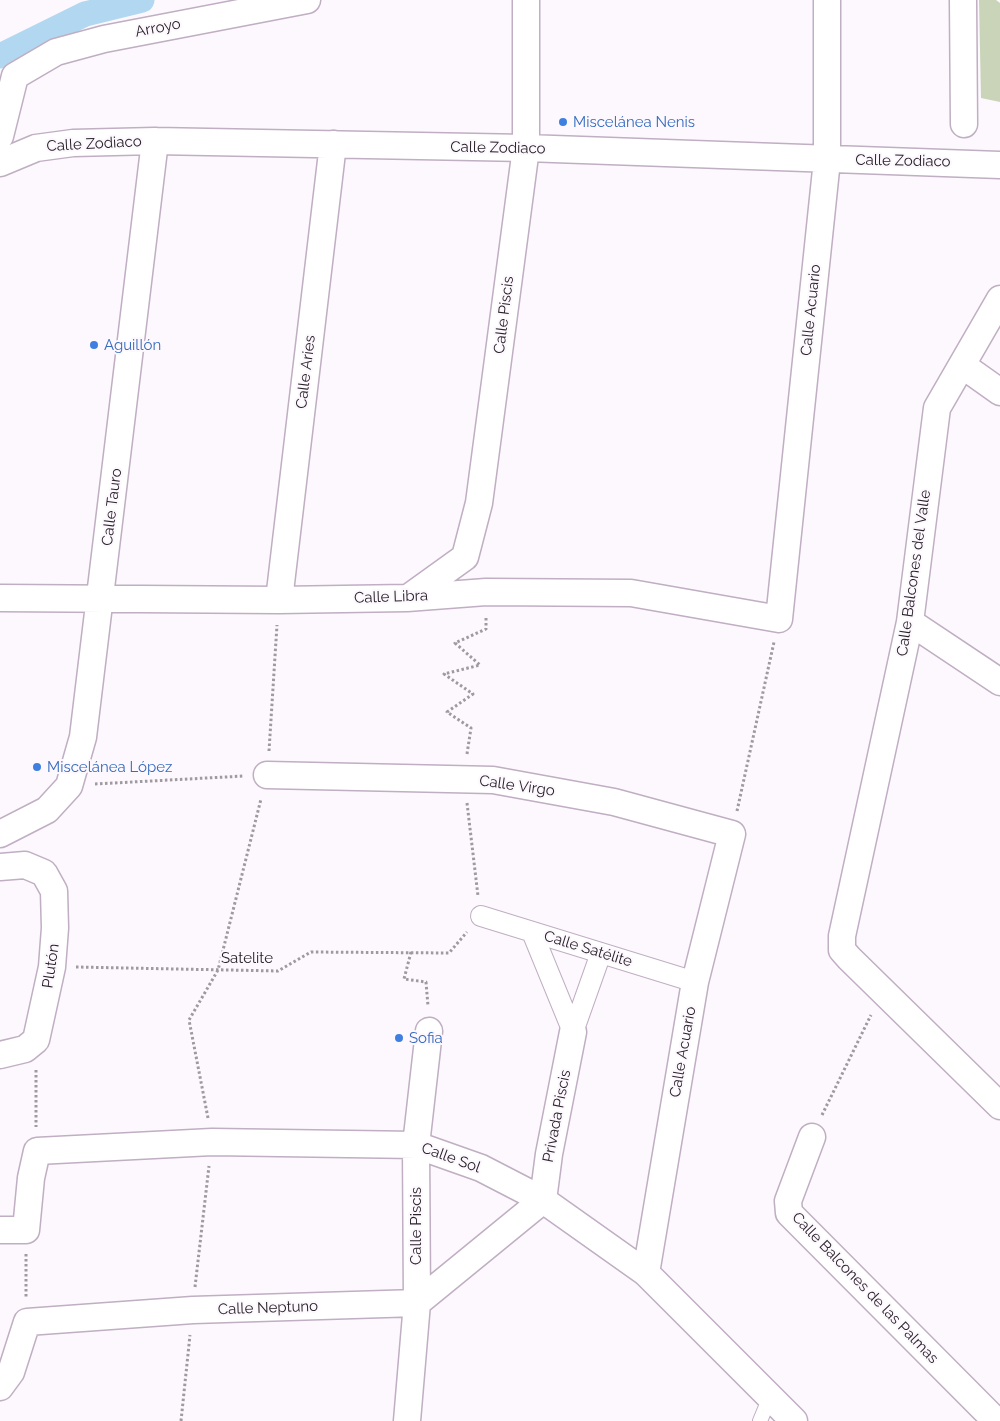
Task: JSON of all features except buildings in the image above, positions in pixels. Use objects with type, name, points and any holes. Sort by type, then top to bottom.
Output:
[{"type":"street","name":"Arroyo","points":[[0,136],[15,76],[56,52],[104,39],[307,0]]},
{"type":"street","name":"Calle Piscis","points":[[407,598],[465,557],[480,493],[526,148],[526,0]]},
{"type":"street","name":"Calle Acuario","points":[[779,619],[827,160],[827,0]]},
{"type":"street","points":[[964,0],[964,124]]},
{"type":"street","name":"Calle Zodiaco","points":[[0,163],[36,148],[73,143],[155,141],[526,148],[1000,165]]},
{"type":"street","name":"Calle Tauro","points":[[0,834],[47,810],[69,786],[83,737],[155,141]]},
{"type":"street","name":"Calle Aries","points":[[279,600],[333,144]]},
{"type":"street","name":"Calle Balcones del Valle","points":[[883,990],[842,950],[842,936],[910,622],[936,408],[1000,298]]},
{"type":"street","points":[[962,365],[1000,392]]},
{"type":"street","name":"Calle Libra","points":[[0,598],[279,600],[407,598],[486,592],[631,593],[779,619]]},
{"type":"street","points":[[910,622],[1000,682]]},
{"type":"street","name":"Calle Virgo","points":[[267,775],[493,780],[614,802],[732,834]]},
{"type":"street","name":"Calle Acuario","points":[[646,1273],[695,982],[732,834]]},
{"type":"street","name":"Plutón","points":[[0,867],[25,866],[44,873],[54,891],[55,928],[52,967],[36,1040]]},
{"type":"street","name":"Calle Satélite","points":[[481,916],[695,982]]},
{"type":"street","points":[[532,932],[573,1032]]},
{"type":"street","name":"Privada Piscis","points":[[543,1200],[548,1154],[573,1032],[601,953]]},
{"type":"street","points":[[883,990],[1000,1106]]},
{"type":"street","name":"Calle Piscis","points":[[407,1421],[417,1303],[416,1145],[429,1031]]},
{"type":"street","points":[[0,1055],[25,1049],[36,1040]]},
{"type":"street","name":"Calle Balcones de las Palmas","points":[[812,1137],[788,1201],[789,1213],[996,1421]]},
{"type":"street","name":"Calle Sol","points":[[36,1152],[212,1142],[416,1145],[481,1168],[543,1200],[646,1273],[794,1421]]},
{"type":"street","points":[[0,1230],[26,1230],[31,1178],[36,1152]]},
{"type":"street","points":[[417,1303],[543,1200]]},
{"type":"street","name":"Calle Neptuno","points":[[26,1322],[193,1310],[417,1303]]},
{"type":"street","points":[[0,1386],[11,1372],[26,1322]]},
{"type":"lane","points":[[760,1421],[770,1397]]},
{"type":"path","points":[[481,916],[464,779],[470,728],[447,712],[473,694],[444,674],[480,666],[455,643],[486,629],[486,592]]},
{"type":"path","points":[[181,1421],[212,1142],[189,1020],[218,970],[267,775],[279,600]]},
{"type":"path","points":[[732,834],[779,619]]},
{"type":"path","points":[[69,786],[267,775]]},
{"type":"path","name":"Satelite","points":[[52,967],[278,971],[310,952],[449,953],[481,916]]},
{"type":"path","points":[[411,952],[404,979],[426,982],[429,1031]]},
{"type":"path","points":[[812,1137],[883,990]]},
{"type":"path","points":[[36,1040],[36,1152]]},
{"type":"path","points":[[26,1230],[26,1322]]},
{"type":"green space","points":[[979,0],[996,0],[1000,3],[1000,102],[981,98]]},
{"type":"waterway","points":[[0,56],[85,14],[142,0]]},
{"type":"place","name":"Miscelánea Nenis","points":[[563,122]]},
{"type":"place","name":"Aguillón","points":[[94,345]]},
{"type":"place","name":"Miscelánea López","points":[[37,767]]},
{"type":"place","name":"Sofia","points":[[399,1038]]}]
